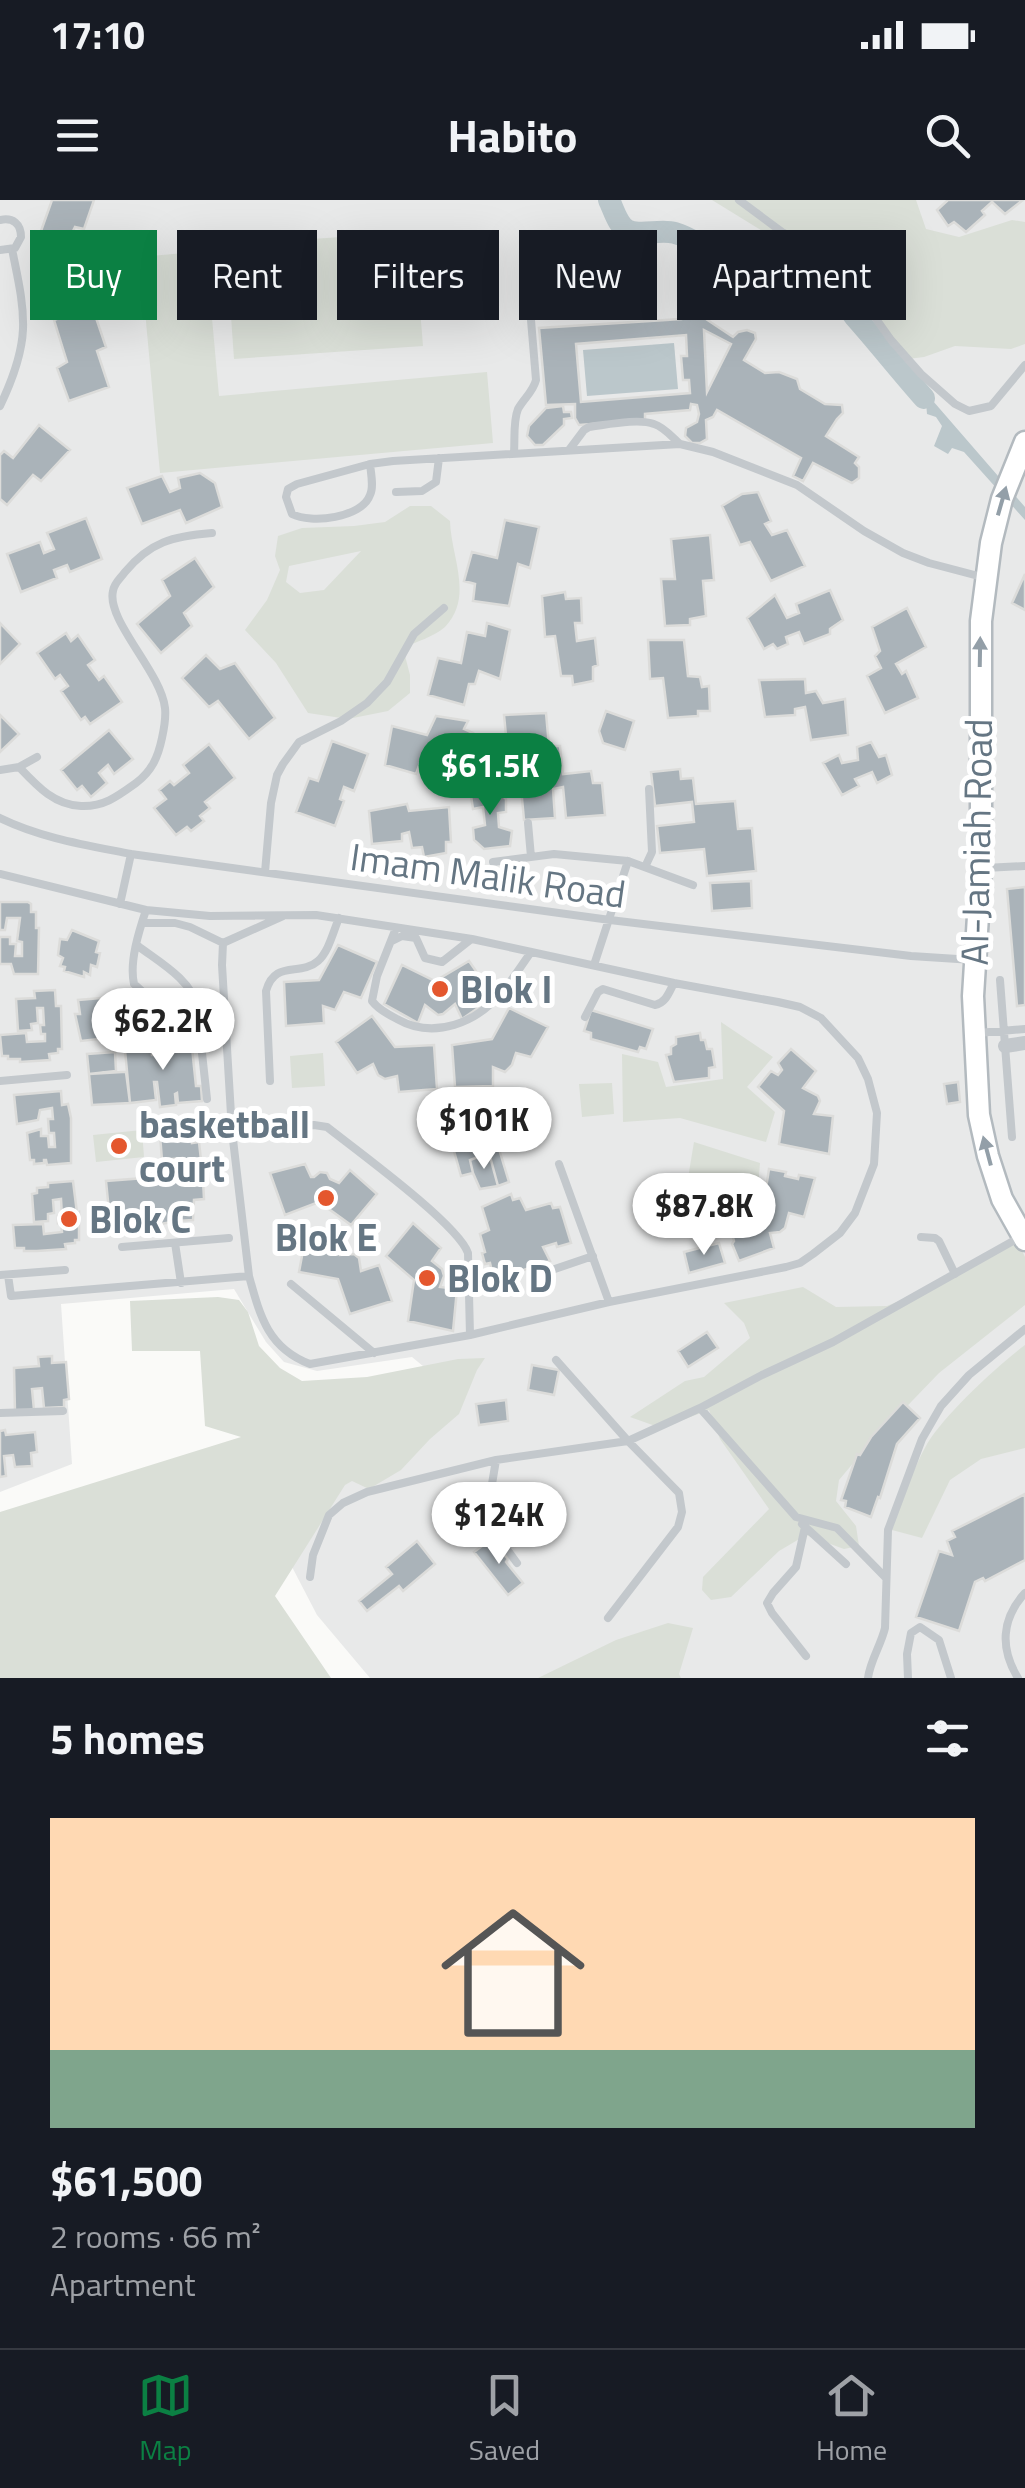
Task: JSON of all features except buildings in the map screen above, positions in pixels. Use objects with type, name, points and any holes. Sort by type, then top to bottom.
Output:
[{"type":"street","name":"Al-Jamiah Road","points":[[1020,451],[991,543],[980,621],[981,868],[974,960],[974,1034],[979,1116],[988,1156],[1002,1199],[1024,1238]]},
{"type":"street","points":[[1004,1038],[1025,1043]]},
{"type":"lane","points":[[739,200],[782,232],[842,261],[868,289],[874,316],[891,340],[955,404],[969,411],[991,406],[1025,365]]},
{"type":"lane","points":[[0,220],[14,221],[21,231],[18,244],[0,250]]},
{"type":"lane","points":[[0,406],[23,332],[12,249]]},
{"type":"lane","points":[[514,452],[516,416],[536,380],[531,320]]},
{"type":"lane","points":[[569,450],[589,427],[638,422],[660,426],[680,444]]},
{"type":"lane","points":[[370,464],[372,492],[365,506],[351,513],[314,520],[292,514],[286,497],[288,489],[370,464],[680,444],[713,452],[797,485],[904,554],[986,578]]},
{"type":"lane","points":[[396,492],[428,489],[436,482],[439,458]]},
{"type":"lane","points":[[19,767],[43,792],[71,806],[103,805],[144,777],[157,758],[165,707],[155,677],[116,614],[114,586],[156,543],[189,534],[212,533]]},
{"type":"lane","points":[[265,872],[271,803],[283,764],[299,742],[341,722],[366,703],[387,682],[414,634],[444,608]]},
{"type":"lane","points":[[0,770],[19,767],[37,756]]},
{"type":"lane","points":[[645,868],[652,852],[650,789]]},
{"type":"lane","name":"Imam Malik Road","points":[[0,818],[72,843],[130,854],[610,920],[910,956],[974,960]]},
{"type":"lane","points":[[528,824],[531,857]]},
{"type":"lane","points":[[120,904],[130,854]]},
{"type":"lane","points":[[493,862],[554,854],[628,861],[693,885]]},
{"type":"lane","points":[[594,965],[628,861]]},
{"type":"lane","points":[[981,868],[1025,866]]},
{"type":"lane","points":[[0,874],[146,910],[210,916],[287,914],[339,918],[472,940],[800,1007],[820,1018],[858,1058],[868,1079],[877,1114],[874,1164],[855,1213],[840,1233],[800,1263],[470,1335],[325,1363],[298,1360],[273,1338],[261,1319],[249,1276],[232,1131],[223,943]]},
{"type":"lane","points":[[146,910],[133,968],[134,984],[166,1011],[185,1014],[198,1007]]},
{"type":"lane","points":[[142,923],[190,926],[223,943],[287,914]]},
{"type":"lane","points":[[270,1082],[266,991],[269,982],[276,974],[310,966],[320,959],[339,918]]},
{"type":"lane","points":[[396,928],[377,976],[372,1001],[414,1028],[441,1029],[484,1010],[502,993],[531,952]]},
{"type":"lane","points":[[392,941],[402,936],[416,938],[425,958],[442,962],[472,940]]},
{"type":"lane","points":[[138,946],[195,996],[207,1099]]},
{"type":"lane","points":[[1000,980],[1012,1137]]},
{"type":"lane","points":[[584,1017],[603,989],[655,1005],[661,1004],[674,983]]},
{"type":"lane","points":[[650,1018],[655,1005]]},
{"type":"lane","points":[[974,1034],[1004,1038],[1025,1028]]},
{"type":"lane","points":[[0,1080],[67,1075]]},
{"type":"lane","points":[[232,1131],[314,1124],[327,1127],[440,1218],[468,1253],[470,1335]]},
{"type":"lane","points":[[558,1164],[609,1302]]},
{"type":"lane","points":[[920,1237],[939,1241],[955,1274]]},
{"type":"lane","points":[[122,1247],[229,1238]]},
{"type":"lane","points":[[310,1577],[322,1528],[342,1503],[367,1492],[496,1460],[628,1441],[834,1342],[1024,1238]]},
{"type":"lane","points":[[175,1243],[181,1283]]},
{"type":"lane","points":[[540,1274],[593,1256]]},
{"type":"lane","points":[[11,1296],[4,1275],[65,1270]]},
{"type":"lane","points":[[0,1298],[249,1276]]},
{"type":"lane","points":[[291,1284],[374,1352]]},
{"type":"lane","points":[[868,1678],[885,1628],[888,1530],[922,1439],[942,1406],[969,1375],[1025,1329]]},
{"type":"lane","points":[[556,1360],[679,1493],[682,1512],[678,1528],[608,1618]]},
{"type":"lane","points":[[700,1408],[805,1527],[846,1564]]},
{"type":"lane","points":[[0,1413],[64,1411]]},
{"type":"lane","points":[[496,1460],[487,1514],[490,1526],[517,1563]]},
{"type":"lane","points":[[796,1517],[836,1528],[886,1578]]},
{"type":"lane","points":[[805,1527],[796,1568],[767,1603],[806,1656]]},
{"type":"lane","points":[[1018,1678],[1009,1664],[1005,1628],[1011,1611],[1025,1593]]},
{"type":"lane","points":[[908,1678],[911,1633],[920,1627],[939,1640],[951,1678]]},
{"type":"shaded area","points":[[0,200],[1025,200],[1025,1678],[370,1678],[317,1615],[277,1538],[435,1376],[412,1357],[317,1371],[284,1362],[266,1342],[234,1289],[61,1304],[72,1464],[0,1492]]},
{"type":"shaded area","points":[[712,200],[916,200],[926,229],[959,237],[1012,220],[1025,222],[1025,344],[1011,349],[955,346],[924,357],[900,360],[883,335],[879,320],[906,320],[906,230],[761,230]]},
{"type":"shaded area","points":[[337,237],[337,320],[421,320],[423,346],[234,359],[231,320],[317,320],[317,239]]},
{"type":"shaded area","points":[[177,254],[177,320],[212,320],[219,396],[487,372],[493,443],[160,473],[146,320],[157,320],[157,255]]},
{"type":"shaded area","points":[[674,343],[678,389],[587,396],[583,350]]},
{"type":"shaded area","points":[[907,371],[1025,507],[1025,520],[964,452],[952,448],[948,454],[934,446],[942,426],[936,417],[927,414],[926,402],[902,380]]},
{"type":"shaded area","points":[[410,506],[431,506],[450,521],[460,590],[454,615],[441,630],[403,648],[410,693],[388,711],[348,719],[308,713],[276,663],[245,630],[267,600],[280,570],[275,556],[278,536],[302,528],[385,522]],"holes":[[[361,551],[324,590],[300,593],[286,582],[289,566]]]},
{"type":"shaded area","points":[[721,1022],[773,1057],[747,1087],[775,1112],[766,1142],[680,1118],[623,1122],[622,1054],[658,1062],[666,1087],[723,1079]]},
{"type":"shaded area","points":[[323,1053],[325,1086],[292,1088],[290,1056]]},
{"type":"shaded area","points":[[612,1083],[614,1114],[582,1117],[579,1084]]},
{"type":"shaded area","name":"basketball court","points":[[142,1130],[144,1157],[96,1162],[93,1135]]},
{"type":"shaded area","points":[[694,1142],[760,1163],[757,1200],[682,1214]]},
{"type":"shaded area","points":[[1018,1242],[1025,1257],[1025,1305],[939,1373],[839,1480],[836,1501],[856,1526],[859,1546],[844,1549],[806,1535],[779,1551],[731,1597],[711,1600],[702,1590],[703,1577],[769,1509],[720,1439],[709,1410],[661,1428],[630,1417],[685,1381],[704,1377],[750,1338],[744,1323],[724,1303],[803,1287],[836,1307],[887,1306],[953,1278]]},
{"type":"shaded area","points":[[218,1297],[239,1300],[248,1312],[259,1346],[280,1368],[302,1381],[367,1377],[458,1359],[485,1358],[459,1414],[401,1470],[369,1489],[352,1481],[345,1485],[275,1596],[331,1678],[0,1678],[0,1512],[241,1437],[205,1426],[200,1351],[132,1351],[130,1301]]},
{"type":"shaded area","points":[[1025,1345],[1025,1448],[981,1459],[950,1480],[922,1538],[892,1530],[917,1465],[935,1432],[972,1391]]},
{"type":"shaded area","points":[[668,1623],[693,1628],[681,1678],[538,1678],[616,1640]]},
{"type":"waterway","points":[[609,200],[619,222],[629,231],[675,233],[730,259],[784,254],[803,259],[837,286],[855,317],[924,398]]},
{"type":"place","name":"Blok I","points":[[440,989]]},
{"type":"place","name":"basketball court","points":[[119,1146]]},
{"type":"place","name":"Blok E","points":[[326,1198]]},
{"type":"place","name":"Blok C","points":[[69,1219]]},
{"type":"place","name":"Blok D","points":[[427,1278]]}]
